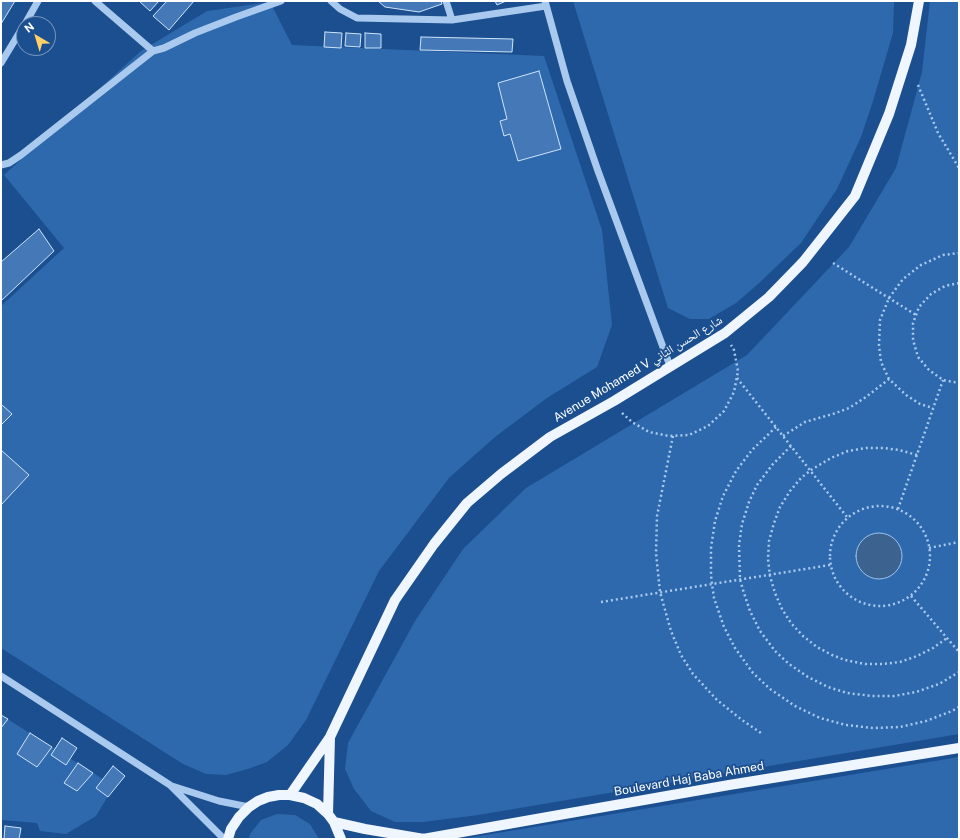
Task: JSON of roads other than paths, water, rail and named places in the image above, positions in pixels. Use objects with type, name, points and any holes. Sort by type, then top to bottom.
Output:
[{"type":"main road","name":"Avenue Mohamed V شارع الحسن الثاني","points":[[290,795],[330,736],[395,600],[434,544],[467,503],[501,474],[550,437],[614,401],[725,333],[769,297],[803,262],[855,196],[889,114],[911,45],[919,1]]},
{"type":"main road","name":"Avenue Mohamed V شارع الحسن الثاني","points":[[330,736],[331,818]]},
{"type":"main road","name":"Boulevard Haj Baba Ahmed","points":[[331,818],[365,829],[424,839],[729,785],[959,748]]},
{"type":"main road","points":[[228,839],[231,829],[239,817],[249,807],[268,797],[290,795],[304,798],[317,804],[331,818],[341,839]]},
{"type":"street","points":[[29,16],[38,1]]},
{"type":"street","points":[[95,1],[153,51]]},
{"type":"street","points":[[1,165],[9,163],[21,155],[153,51],[164,48],[195,33],[281,1]]},
{"type":"street","points":[[331,1],[340,9],[357,18],[452,20],[545,4],[567,81],[670,366]]},
{"type":"street","points":[[446,1],[452,20]]},
{"type":"street","points":[[1,63],[16,38]]},
{"type":"street","points":[[1,676],[170,785],[224,839]]},
{"type":"street","points":[[170,785],[219,801],[249,807]]}]
